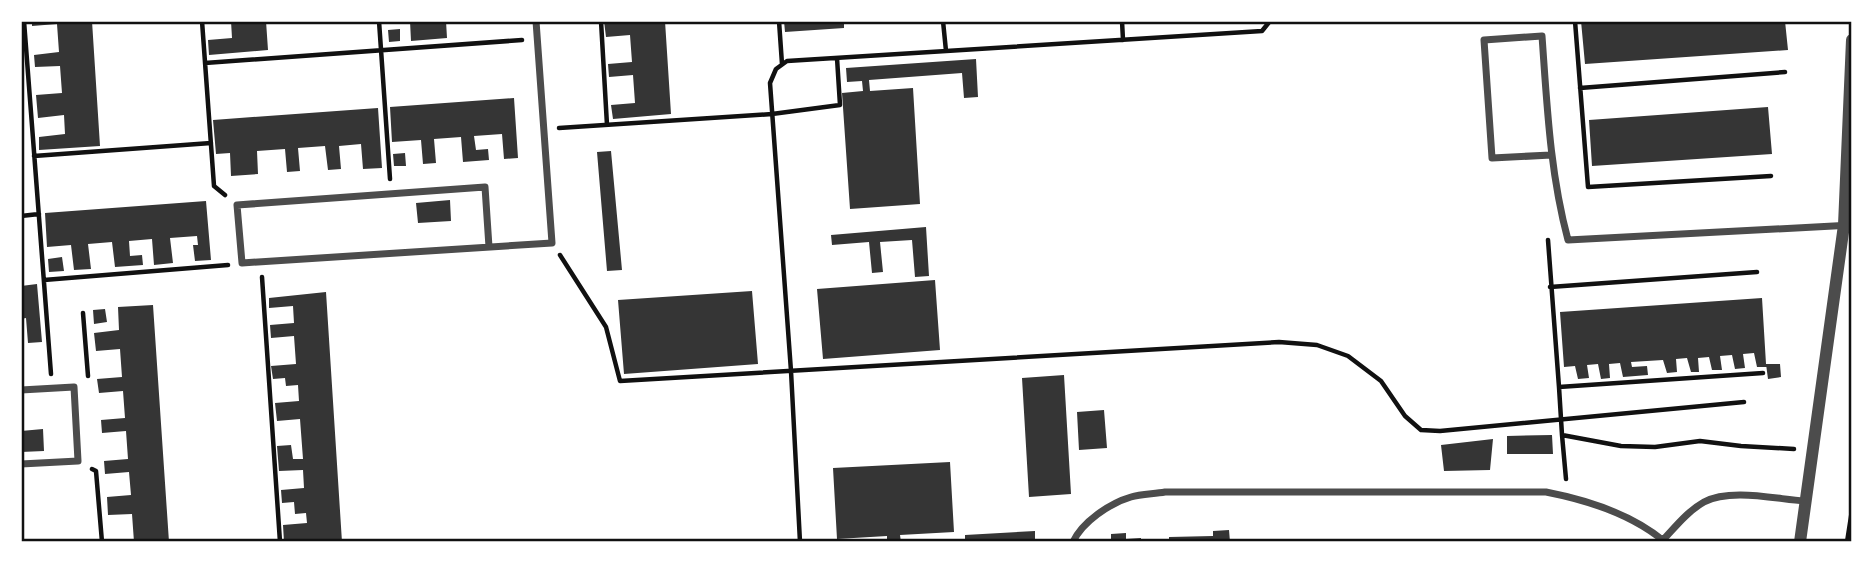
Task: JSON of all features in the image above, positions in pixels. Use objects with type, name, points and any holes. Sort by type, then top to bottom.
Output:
[{"type":"street","points":[[489,247],[485,187],[237,205],[242,263],[552,243],[536,21]]},
{"type":"street","points":[[1551,155],[1492,158],[1484,40],[1542,36],[1551,155],[1558,203],[1568,240],[1848,225]]},
{"type":"street","points":[[1800,542],[1804,501],[1848,225],[1852,40]]},
{"type":"street","points":[[21,390],[74,387],[78,461],[21,464]]},
{"type":"street","points":[[1073,542],[1102,511],[1130,497],[1165,492],[1546,492],[1583,499],[1624,517],[1664,541],[1690,512],[1706,501],[1728,495],[1804,501]]},
{"type":"path","points":[[24,21],[52,388]]},
{"type":"path","points":[[202,21],[214,186],[237,205]]},
{"type":"path","points":[[379,21],[391,194]]},
{"type":"path","points":[[601,21],[607,125]]},
{"type":"path","points":[[779,21],[782,65]]},
{"type":"path","points":[[943,21],[946,51]]},
{"type":"path","points":[[1122,21],[1123,40]]},
{"type":"path","points":[[800,542],[791,371],[770,83],[776,69],[787,61],[1262,30],[1270,21]]},
{"type":"path","points":[[1575,21],[1588,187],[1771,176]]},
{"type":"path","points":[[205,63],[537,39]]},
{"type":"path","points":[[544,129],[772,114],[840,105],[837,58]]},
{"type":"path","points":[[1580,88],[1785,72]]},
{"type":"path","points":[[34,156],[211,143]]},
{"type":"path","points":[[1558,203],[1547,219],[1567,496]]},
{"type":"path","points":[[21,216],[39,214]]},
{"type":"path","points":[[552,243],[606,327],[620,381],[1279,342],[1317,345],[1348,356],[1381,381],[1405,416],[1420,430],[1440,431],[1744,402]]},
{"type":"path","points":[[261,262],[280,542]]},
{"type":"path","points":[[44,280],[242,263]]},
{"type":"path","points":[[1550,287],[1758,272]]},
{"type":"path","points":[[1559,387],[1763,373]]},
{"type":"path","points":[[1562,435],[1621,446],[1655,447],[1700,440],[1741,446],[1812,450]]},
{"type":"path","points":[[78,461],[96,471],[102,542]]},
{"type":"path","points":[[1847,542],[1852,510]]},
{"type":"building","points":[[32,21],[92,21],[100,146],[39,150],[39,137],[65,134],[64,115],[38,118],[36,95],[62,93],[60,66],[35,67],[34,55],[59,52],[57,24],[32,26]]},
{"type":"building","points":[[231,21],[266,21],[268,50],[209,55],[208,40],[232,38]]},
{"type":"building","points":[[410,21],[446,21],[447,38],[411,41]]},
{"type":"building","points":[[604,21],[665,21],[671,114],[613,119],[611,105],[635,103],[633,75],[609,77],[608,64],[632,62],[630,35],[606,37]]},
{"type":"building","points":[[784,21],[844,21],[844,28],[785,32]]},
{"type":"building","points":[[1581,21],[1785,21],[1788,50],[1585,64]]},
{"type":"building","points":[[400,29],[400,41],[389,42],[388,30]]},
{"type":"building","points":[[976,59],[978,97],[964,98],[962,73],[869,80],[870,91],[913,88],[920,204],[850,209],[842,93],[863,91],[862,81],[847,82],[846,68]]},
{"type":"building","points":[[514,98],[518,158],[504,159],[502,134],[474,136],[476,150],[488,149],[489,160],[463,162],[461,137],[434,139],[436,163],[423,164],[421,140],[392,142],[390,107]]},
{"type":"building","points":[[1768,107],[1772,154],[1592,166],[1589,120]]},
{"type":"building","points":[[378,108],[382,168],[363,169],[361,144],[339,146],[341,169],[328,170],[325,146],[298,148],[300,171],[287,172],[285,149],[257,151],[258,174],[231,176],[230,153],[216,154],[213,120]]},
{"type":"building","points":[[611,151],[622,270],[607,271],[597,152]]},
{"type":"building","points":[[405,153],[406,166],[394,166],[393,154]]},
{"type":"building","points":[[450,200],[451,221],[418,223],[416,203]]},
{"type":"building","points":[[206,201],[211,260],[195,261],[193,245],[198,245],[197,236],[170,238],[173,263],[154,265],[152,239],[129,241],[130,256],[142,255],[143,265],[115,267],[112,242],[88,244],[91,269],[74,270],[71,245],[47,247],[45,213]]},
{"type":"building","points":[[926,227],[929,276],[915,277],[912,240],[880,242],[883,272],[872,273],[869,242],[832,245],[831,235]]},
{"type":"building","points":[[62,257],[64,271],[49,272],[48,259]]},
{"type":"building","points":[[935,280],[940,350],[823,359],[817,289]]},
{"type":"building","points":[[37,284],[42,342],[28,343],[26,318],[21,319],[21,286]]},
{"type":"building","points":[[752,291],[758,364],[624,374],[618,300]]},
{"type":"building","points":[[326,292],[342,542],[284,542],[283,525],[307,523],[306,513],[295,514],[294,502],[282,503],[281,490],[304,488],[303,470],[279,471],[277,446],[291,445],[293,459],[303,459],[300,419],[277,421],[275,403],[299,401],[298,385],[286,386],[285,378],[273,379],[271,366],[296,364],[294,336],[271,338],[270,325],[294,323],[293,306],[269,308],[269,298]]},
{"type":"building","points":[[1762,298],[1766,364],[1780,364],[1781,377],[1768,379],[1766,367],[1757,367],[1754,353],[1743,354],[1745,368],[1735,369],[1732,355],[1720,356],[1722,370],[1712,370],[1709,357],[1698,358],[1699,372],[1691,372],[1687,358],[1676,359],[1677,372],[1667,373],[1663,360],[1631,362],[1632,367],[1647,366],[1648,375],[1623,377],[1620,363],[1609,364],[1610,378],[1601,379],[1598,364],[1587,365],[1589,378],[1578,379],[1575,366],[1564,367],[1560,312]]},
{"type":"building","points":[[153,305],[169,542],[134,542],[132,514],[108,515],[107,497],[131,495],[129,472],[105,474],[104,461],[128,459],[126,431],[102,433],[101,420],[125,418],[123,391],[99,393],[97,379],[122,377],[120,349],[96,351],[94,333],[119,330],[118,307]]},
{"type":"building","points":[[105,309],[107,322],[94,324],[93,310]]},
{"type":"building","points":[[1064,375],[1071,494],[1029,497],[1022,378]]},
{"type":"building","points":[[1104,410],[1107,448],[1079,450],[1077,412]]},
{"type":"building","points":[[43,429],[44,451],[21,452],[21,431]]},
{"type":"building","points":[[1552,435],[1553,454],[1507,454],[1507,436]]},
{"type":"building","points":[[1493,439],[1490,470],[1444,471],[1441,445]]},
{"type":"building","points":[[950,462],[954,532],[900,535],[901,542],[887,542],[887,536],[837,539],[833,468]]},
{"type":"building","points":[[1229,530],[1230,542],[1169,542],[1169,537],[1213,536],[1213,531]]},
{"type":"building","points":[[1035,531],[1035,542],[965,542],[965,535]]},
{"type":"building","points":[[1126,533],[1126,539],[1141,538],[1141,542],[1111,542],[1111,534]]}]
